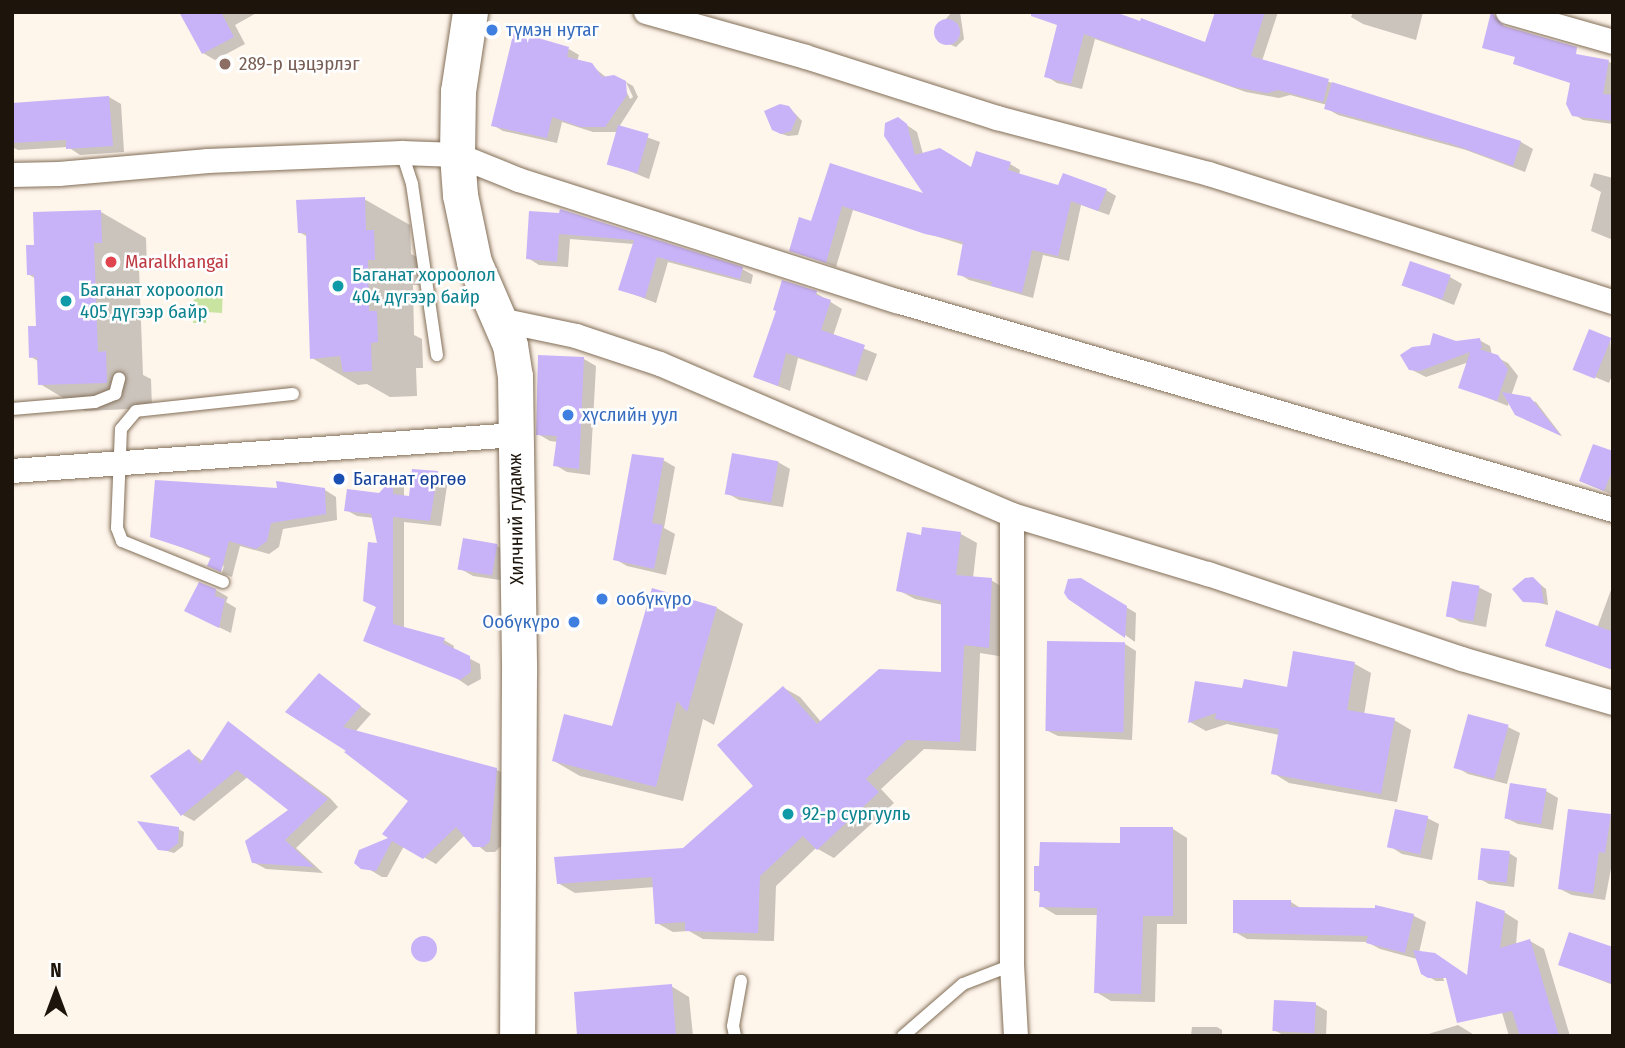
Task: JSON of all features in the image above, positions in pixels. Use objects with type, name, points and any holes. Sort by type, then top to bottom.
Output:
[{"type":"main road","name":"Хилчний гудамж","points":[[470,12],[458,91],[457,155],[460,195],[474,262],[500,320],[513,359],[519,715],[517,1036]]},
{"type":"street","points":[[646,12],[806,57],[997,118],[1209,174],[1613,302]]},
{"type":"street","points":[[1508,12],[1613,42]]},
{"type":"street","points":[[12,175],[59,174],[208,161],[402,153],[457,155],[519,180],[897,301],[1613,510]]},
{"type":"street","points":[[500,320],[576,336],[660,364],[1012,515],[1208,574],[1462,659],[1613,703]]},
{"type":"street","points":[[12,471],[514,435]]},
{"type":"street","points":[[1012,515],[1012,965],[1016,1036]]},
{"type":"lane","points":[[402,153],[412,184],[437,355]]},
{"type":"lane","points":[[12,410],[95,402],[115,394],[120,379]]},
{"type":"lane","points":[[223,582],[122,541],[117,528],[121,429],[136,411],[293,394]]},
{"type":"lane","points":[[903,1036],[963,984],[1012,965]]},
{"type":"lane","points":[[735,1036],[733,1027],[741,981]]},
{"type":"green space","points":[[194,286],[223,286],[222,313],[206,312],[206,323],[193,323]]},
{"type":"building","points":[[179,12],[221,12],[234,37],[202,54]]},
{"type":"building","points":[[1031,12],[1115,12],[1140,21],[1141,18],[1205,42],[1215,12],[1265,12],[1251,56],[1329,79],[1323,102],[1278,90],[1267,93],[1234,87],[1084,34],[1071,84],[1044,77],[1057,25],[1031,16]]},
{"type":"building","points":[[1491,12],[1504,26],[1577,47],[1576,54],[1609,60],[1603,94],[1613,95],[1613,121],[1572,116],[1566,104],[1570,83],[1513,64],[1515,57],[1482,48]]},
{"type":"building","points":[[947,19],[956,23],[960,32],[956,41],[947,45],[938,41],[934,32],[938,23]]},
{"type":"building","points":[[514,31],[569,47],[567,57],[592,63],[602,77],[614,75],[626,81],[627,95],[605,127],[581,127],[552,117],[547,138],[491,126]]},
{"type":"building","points":[[1332,82],[1521,141],[1513,166],[1452,144],[1324,109]]},
{"type":"building","points":[[109,96],[113,146],[66,149],[66,140],[12,143],[12,103]]},
{"type":"building","points":[[780,104],[789,106],[797,117],[791,131],[781,134],[772,130],[764,111]]},
{"type":"building","points":[[898,117],[907,124],[915,155],[940,148],[971,167],[976,151],[1011,162],[1008,170],[1058,185],[1063,173],[1107,189],[1098,211],[1071,201],[1058,256],[1032,250],[1022,293],[991,286],[992,282],[957,275],[963,242],[925,234],[842,206],[826,263],[789,251],[799,217],[811,221],[830,163],[923,193],[884,136],[885,123]]},
{"type":"building","points":[[618,125],[649,134],[637,173],[607,164]]},
{"type":"building","name":"Баганат хороолол 404 дүгээр байр","points":[[365,197],[366,230],[374,230],[375,260],[368,260],[369,311],[377,311],[378,342],[371,343],[372,371],[343,372],[340,356],[310,359],[306,233],[298,233],[296,200]]},
{"type":"building","points":[[560,209],[743,267],[740,279],[657,257],[645,298],[618,290],[634,240],[559,234],[557,262],[526,259],[529,211],[559,213]]},
{"type":"building","name":"Баганат хороолол 405 дүгээр байр","points":[[101,210],[102,243],[94,243],[98,352],[106,351],[107,383],[38,385],[37,357],[29,358],[28,326],[36,326],[34,275],[27,275],[26,245],[34,245],[33,212]]},
{"type":"building","points":[[1410,261],[1451,275],[1442,300],[1402,286]]},
{"type":"building","points":[[782,280],[817,291],[816,295],[831,300],[821,330],[865,345],[855,376],[786,353],[778,386],[753,377],[776,311],[773,310]]},
{"type":"building","points":[[1589,329],[1611,338],[1595,379],[1573,370]]},
{"type":"building","points":[[1433,333],[1456,341],[1480,338],[1482,348],[1479,349],[1498,355],[1508,369],[1497,401],[1458,388],[1470,352],[1420,371],[1409,370],[1400,355],[1412,347],[1430,345]]},
{"type":"building","points":[[538,355],[584,357],[579,469],[553,466],[557,436],[536,435]]},
{"type":"building","points":[[1502,392],[1530,397],[1561,436],[1515,415]]},
{"type":"building","points":[[1593,444],[1613,451],[1613,469],[1604,491],[1579,481]]},
{"type":"building","points":[[732,453],[778,461],[771,503],[725,494]]},
{"type":"building","points":[[632,454],[664,458],[652,523],[663,525],[654,569],[613,560]]},
{"type":"building","points":[[412,469],[438,471],[430,521],[393,517],[393,624],[445,638],[443,643],[470,656],[471,672],[460,680],[363,641],[376,607],[363,601],[368,542],[377,543],[371,514],[344,511],[347,489],[379,493],[393,478],[393,494],[409,496]]},
{"type":"building","points":[[155,480],[277,488],[276,481],[325,488],[326,514],[271,523],[267,541],[256,549],[229,541],[221,572],[207,566],[211,557],[150,537]]},
{"type":"building","name":"92-р сургууль","points":[[922,527],[961,532],[956,575],[992,578],[989,648],[964,645],[960,742],[907,740],[866,779],[879,792],[817,850],[803,836],[760,876],[758,933],[685,931],[685,922],[655,924],[652,877],[557,884],[554,857],[683,848],[753,786],[717,745],[783,686],[817,724],[879,669],[941,672],[941,601],[896,591],[907,532],[921,535]]},
{"type":"building","points":[[463,538],[497,544],[492,576],[457,570]]},
{"type":"building","points":[[1533,577],[1541,585],[1544,603],[1523,602],[1512,589],[1525,578]]},
{"type":"building","points":[[1081,578],[1127,606],[1125,638],[1068,599],[1064,593],[1068,579]]},
{"type":"building","points":[[1452,581],[1480,586],[1473,621],[1446,616]]},
{"type":"building","points":[[199,582],[216,589],[215,596],[225,599],[219,628],[184,611]]},
{"type":"building","points":[[652,588],[717,607],[687,712],[677,701],[656,787],[552,761],[564,714],[612,726]]},
{"type":"building","points":[[1556,610],[1613,632],[1613,670],[1545,646]]},
{"type":"building","points":[[1047,641],[1125,642],[1123,732],[1045,731]]},
{"type":"building","points":[[1293,651],[1355,662],[1347,710],[1395,718],[1381,794],[1271,774],[1279,729],[1215,719],[1216,713],[1188,723],[1195,681],[1242,688],[1244,679],[1287,687]]},
{"type":"building","points":[[319,673],[361,706],[343,727],[497,768],[490,841],[484,847],[473,847],[456,827],[423,859],[392,841],[376,871],[361,869],[354,863],[359,850],[388,838],[382,834],[408,801],[344,752],[346,751],[285,712]]},
{"type":"building","points":[[1468,714],[1509,725],[1494,779],[1454,768]]},
{"type":"building","points":[[228,721],[328,799],[285,840],[314,867],[252,863],[245,841],[288,810],[237,770],[181,816],[150,776],[189,749],[200,764]]},
{"type":"building","points":[[1510,783],[1547,789],[1541,824],[1504,819]]},
{"type":"building","points":[[1395,809],[1428,816],[1420,854],[1387,847]]},
{"type":"building","points":[[1568,809],[1611,814],[1605,853],[1599,852],[1593,894],[1558,889]]},
{"type":"building","points":[[137,821],[179,827],[178,843],[168,851],[158,850]]},
{"type":"building","points":[[1120,827],[1173,827],[1173,916],[1143,916],[1141,994],[1094,993],[1097,908],[1039,907],[1040,891],[1034,891],[1034,866],[1039,866],[1040,842],[1120,843]]},
{"type":"building","points":[[1481,848],[1510,851],[1506,883],[1478,880]]},
{"type":"building","points":[[1233,900],[1291,900],[1291,907],[1375,908],[1375,905],[1414,914],[1405,953],[1366,943],[1368,936],[1233,933]]},
{"type":"building","points":[[1476,901],[1505,911],[1500,948],[1530,939],[1559,1036],[1520,1036],[1512,1011],[1457,1023],[1446,978],[1428,978],[1421,974],[1413,950],[1435,953],[1467,975]]},
{"type":"building","points":[[1569,932],[1613,947],[1613,984],[1558,965]]},
{"type":"building","points":[[424,936],[433,940],[437,949],[433,958],[424,962],[415,958],[411,949],[415,940]]},
{"type":"building","points":[[672,984],[676,1036],[577,1036],[574,992]]},
{"type":"building","points":[[1274,1000],[1316,1002],[1314,1033],[1272,1031]]},
{"type":"place","name":"түмэн нутаг","points":[[492,30]]},
{"type":"place","name":"289-р цэцэрлэг","points":[[225,64]]},
{"type":"place","name":"Maralkhangai","points":[[111,262]]},
{"type":"place","name":"Баганат хороолол 404 дүгээр байр","points":[[338,286]]},
{"type":"place","name":"Баганат хороолол 405 дүгээр байр","points":[[66,301]]},
{"type":"place","name":"хүслийн уул","points":[[568,415]]},
{"type":"place","name":"Баганат өргөө","points":[[339,479]]},
{"type":"place","name":"ообүкүро","points":[[602,599]]},
{"type":"place","name":"Ообүкүро","points":[[574,622]]},
{"type":"place","name":"92-р сургууль","points":[[788,814]]}]
